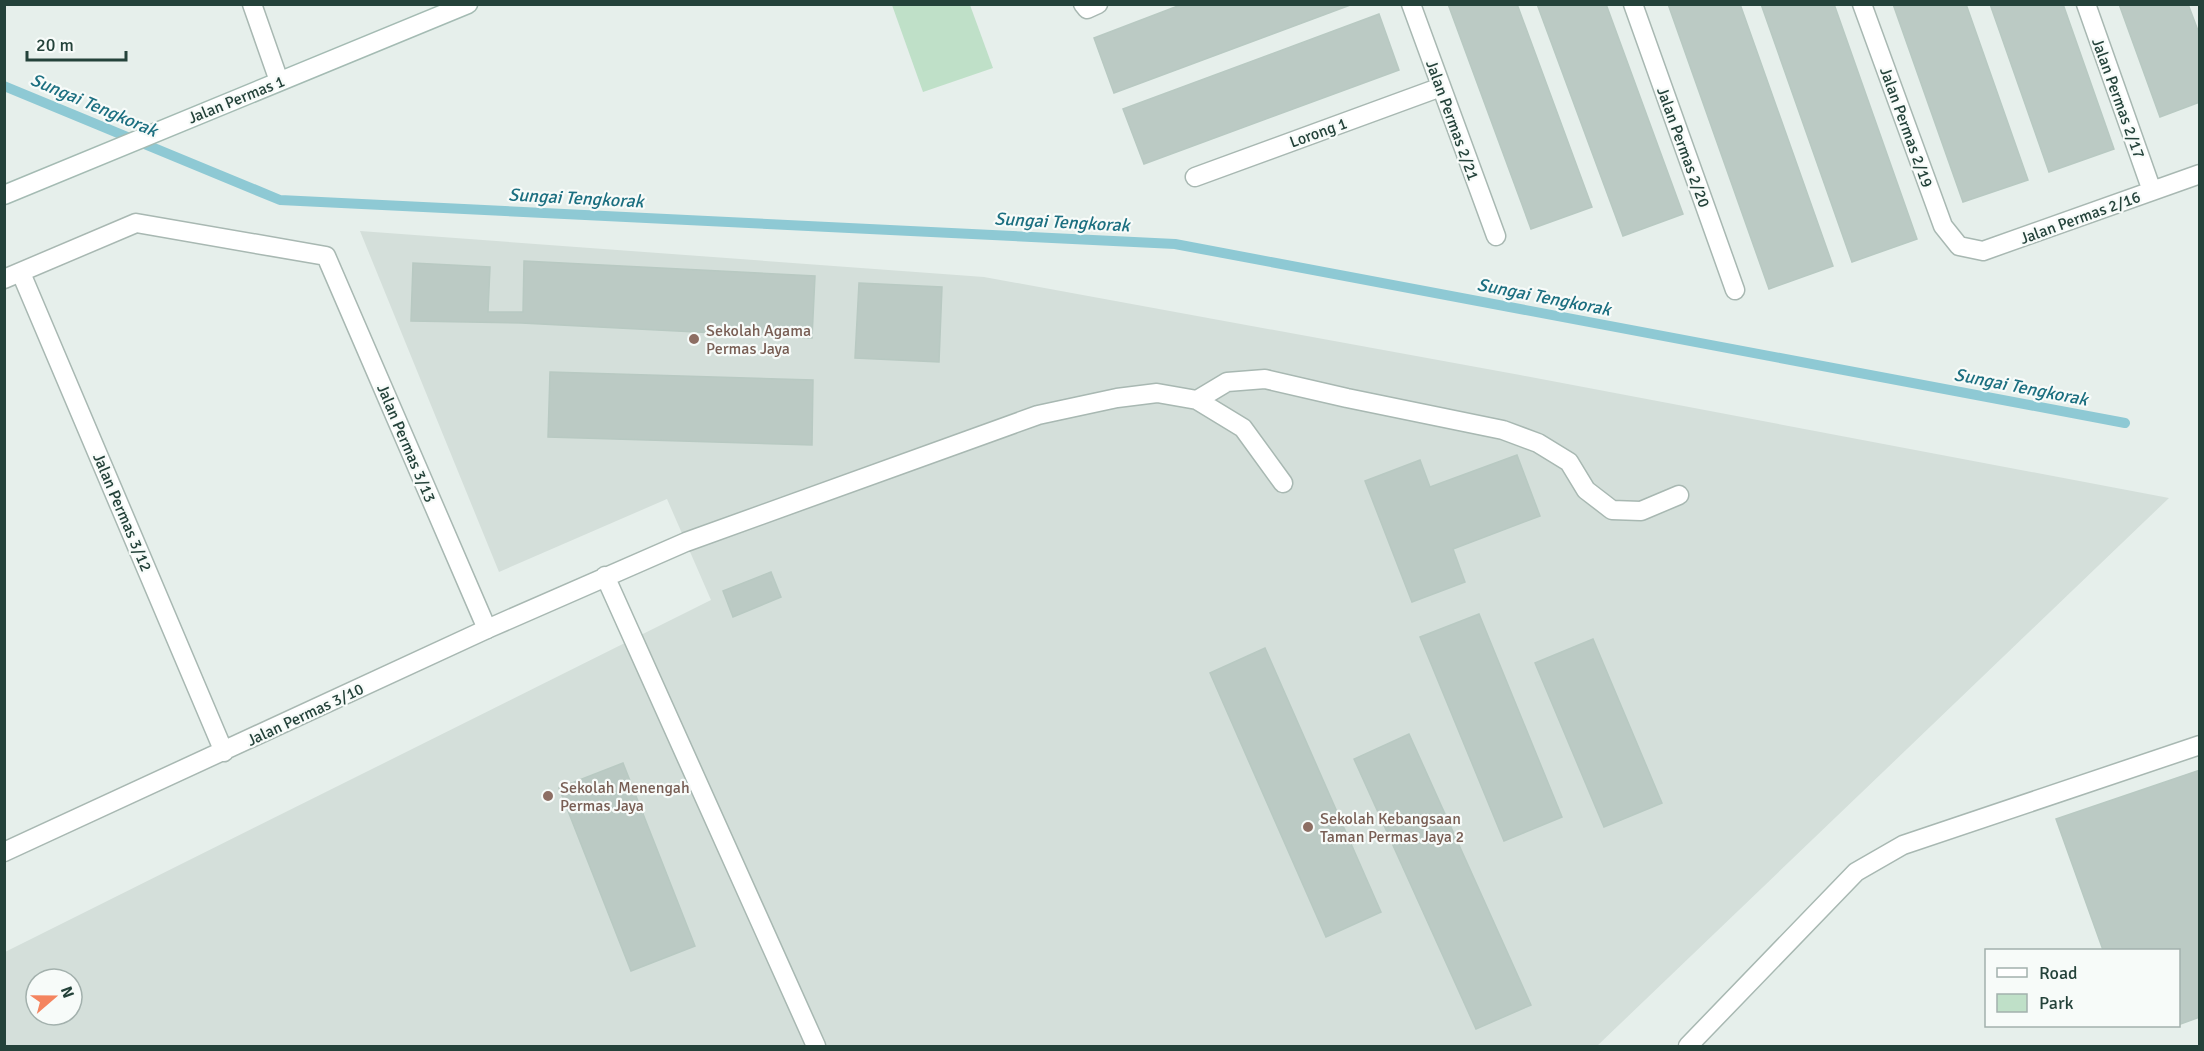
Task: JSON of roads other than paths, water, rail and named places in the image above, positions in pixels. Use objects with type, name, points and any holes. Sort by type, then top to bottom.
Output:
[{"type":"street","points":[[252,4],[279,81]]},
{"type":"street","name":"Jalan Permas 1","points":[[4,195],[468,4]]},
{"type":"street","points":[[1083,4],[1087,9],[1098,4]]},
{"type":"street","name":"Jalan Permas 2/21","points":[[1411,4],[1496,236]]},
{"type":"street","name":"Jalan Permas 2/20","points":[[1633,4],[1735,290]]},
{"type":"street","name":"Jalan Permas 2/19","points":[[1862,4],[1943,226],[1959,246]]},
{"type":"street","name":"Jalan Permas 2/17","points":[[2086,4],[2152,191]]},
{"type":"street","name":"Lorong 1","points":[[1195,177],[1441,87]]},
{"type":"street","name":"Jalan Permas 2/16","points":[[1959,246],[1983,251],[2199,174]]},
{"type":"street","name":"Jalan Permas 3/13","points":[[13,276],[136,223],[327,256],[487,629]]},
{"type":"street","name":"Jalan Permas 3/12","points":[[13,276],[224,752]]},
{"type":"street","points":[[1283,483],[1244,429],[1197,399],[1227,382],[1265,379],[1503,430],[1538,443],[1569,462],[1586,490],[1612,510],[1641,512],[1679,495]]},
{"type":"street","name":"Jalan Permas 3/10","points":[[4,852],[487,629],[686,542],[1038,415],[1117,398],[1157,393],[1197,399]]},
{"type":"street","points":[[605,576],[816,1047]]},
{"type":"street","points":[[1688,1047],[1856,872],[1904,845],[2199,745]]},
{"type":"waterway","name":"Sungai Tengkorak","points":[[4,86],[280,200],[1175,244],[2125,423]]},
{"type":"place","name":"Sekolah Agama Permas Jaya","points":[[694,339]]},
{"type":"place","name":"Sekolah Menengah Permas Jaya","points":[[548,796]]},
{"type":"place","name":"Sekolah Kebangsaan Taman Permas Jaya 2","points":[[1308,827]]}]
